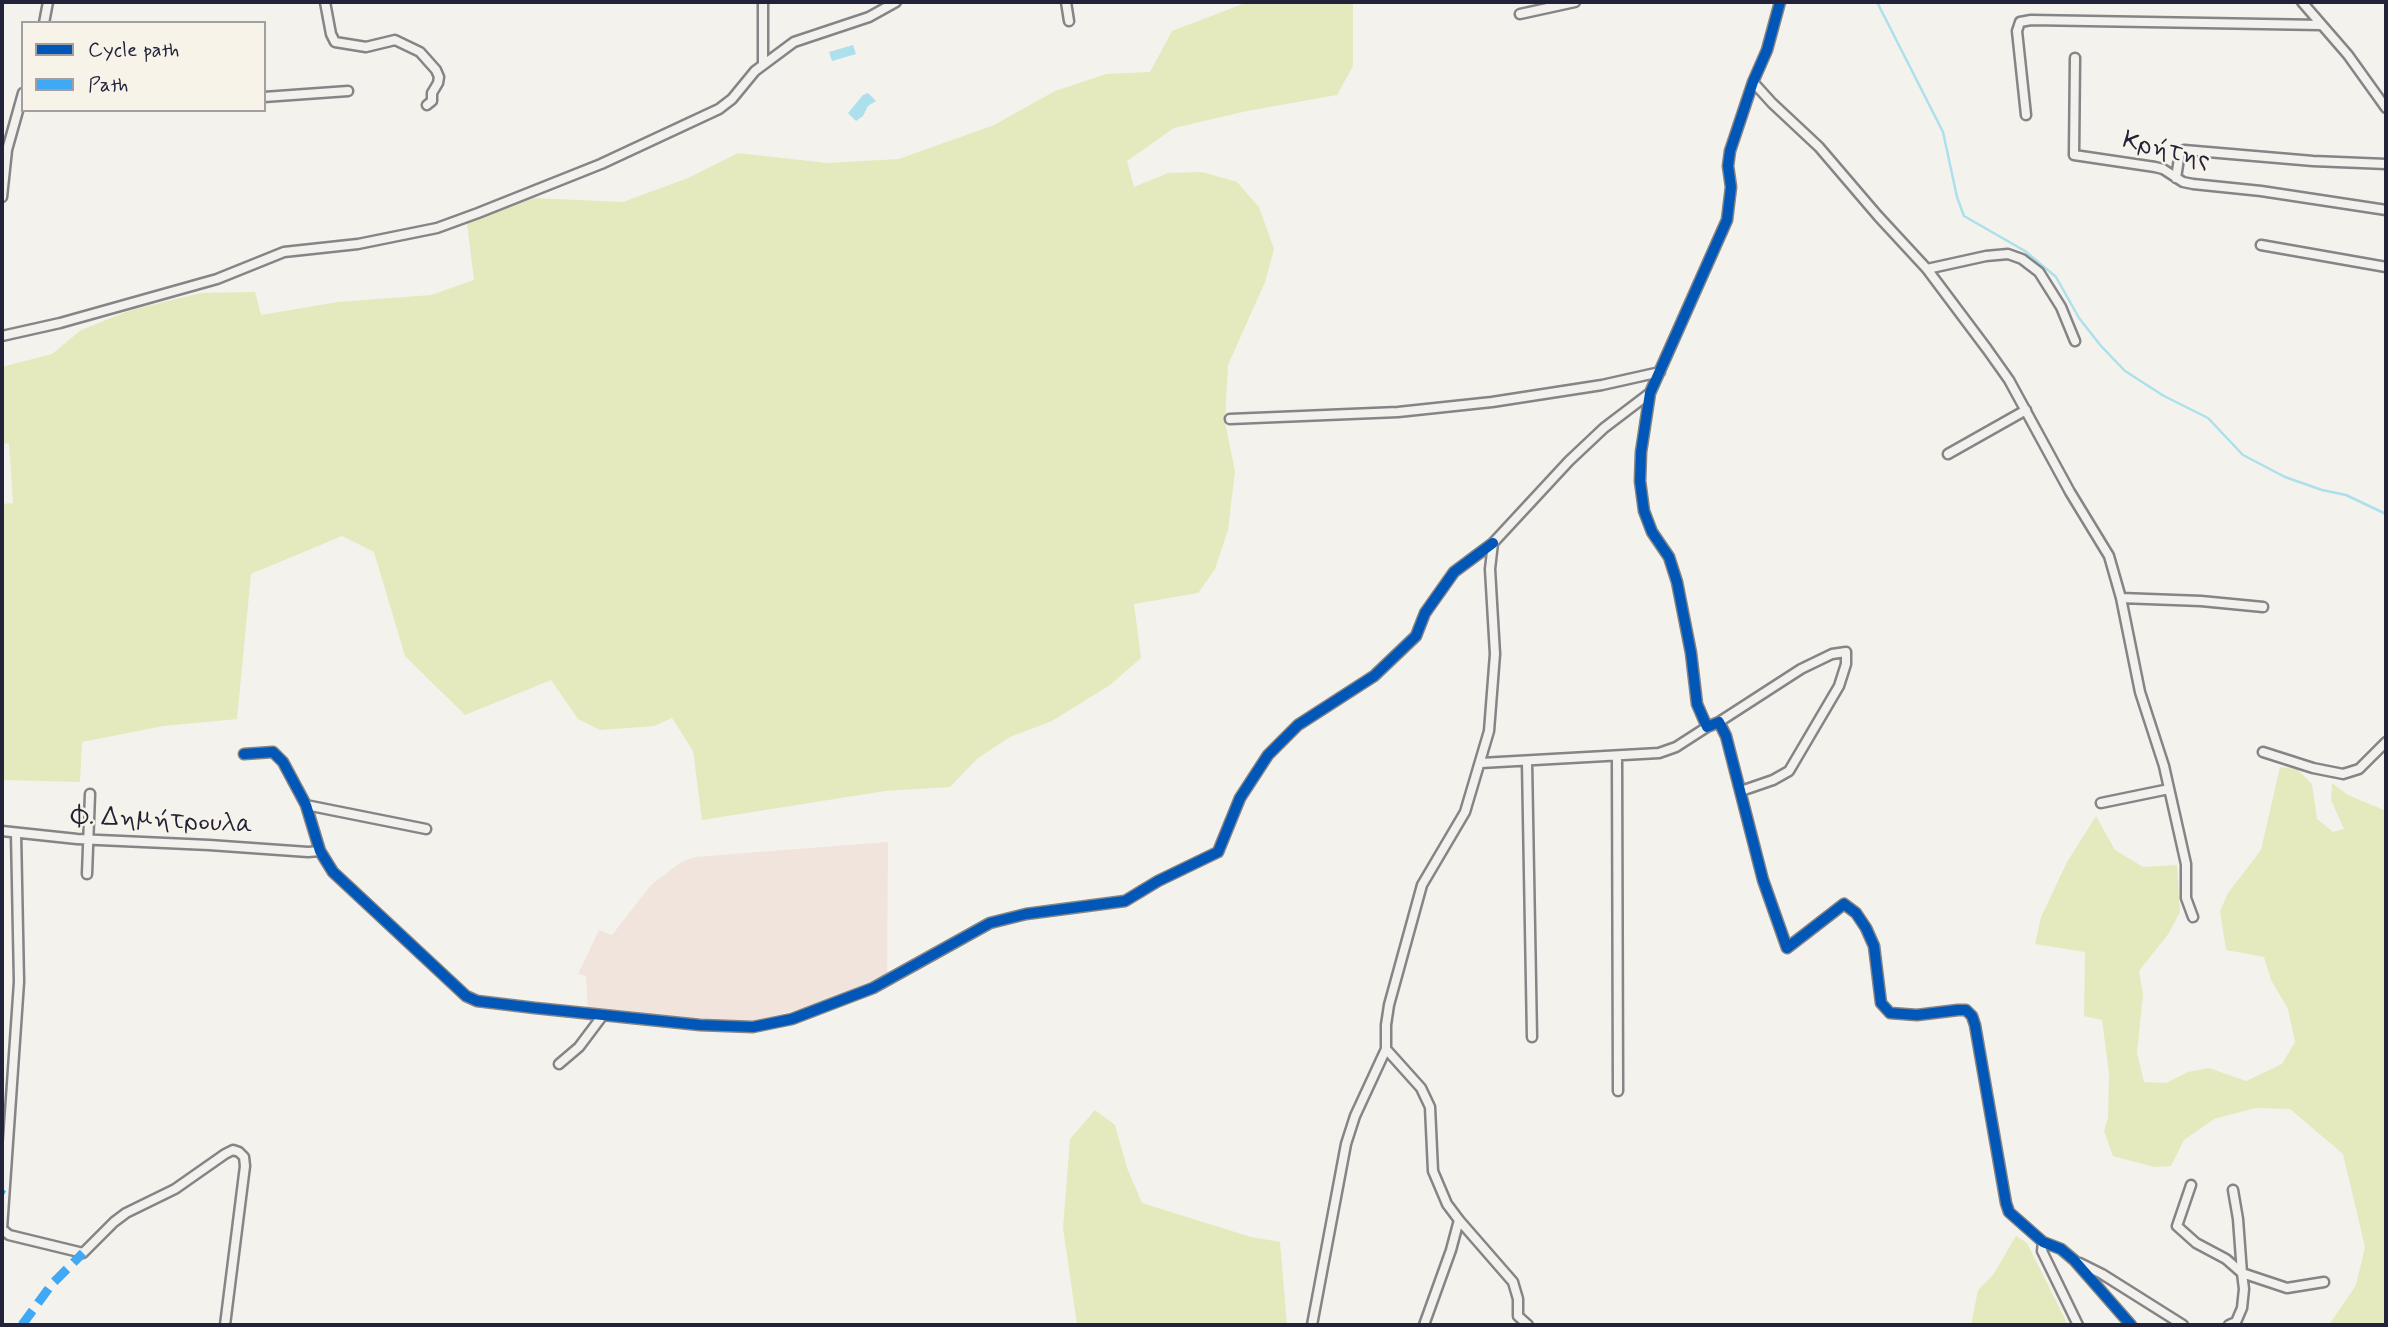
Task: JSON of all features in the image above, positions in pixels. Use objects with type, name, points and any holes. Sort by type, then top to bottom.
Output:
[{"type":"street","points":[[44,21],[48,2]]},
{"type":"street","points":[[325,2],[335,42],[366,47],[395,40],[420,52],[439,77],[432,93],[432,101],[427,106]]},
{"type":"street","points":[[763,2],[763,64]]},
{"type":"street","points":[[2,336],[60,323],[217,279],[284,252],[368,242],[437,228],[478,213],[601,164],[719,109],[732,99],[763,64],[794,42],[869,17],[896,2]]},
{"type":"street","points":[[1066,2],[1069,21]]},
{"type":"street","points":[[1520,14],[1575,2]]},
{"type":"street","points":[[1707,727],[1697,704],[1691,653],[1677,582],[1669,557],[1652,532],[1644,511],[1640,452],[1650,393],[1727,220],[1731,187],[1728,166],[1730,151],[1753,82],[1767,50],[1780,2]]},
{"type":"street","points":[[2302,2],[2348,55],[2386,108]]},
{"type":"street","points":[[2026,115],[2017,31],[2020,22],[2031,20],[2321,25]]},
{"type":"street","name":"Κρήτης","points":[[2075,58],[2074,155],[2155,167],[2193,184],[2386,210]]},
{"type":"street","points":[[1753,82],[1819,146],[1878,216],[1927,268],[1994,359],[2109,556],[2121,598],[2140,692],[2164,766],[2186,864],[2186,898],[2193,917]]},
{"type":"street","points":[[266,97],[348,91]]},
{"type":"street","points":[[2,197],[7,150],[21,100]]},
{"type":"street","points":[[2176,178],[2180,152],[2184,150],[2386,164]]},
{"type":"street","points":[[2261,245],[2386,267]]},
{"type":"street","points":[[1927,268],[1986,256],[2008,254],[2022,259],[2039,272],[2061,307],[2075,341]]},
{"type":"street","points":[[1230,419],[1398,412],[1479,404],[1602,385],[1660,372]]},
{"type":"street","points":[[244,754],[273,752],[283,762],[306,805],[320,851],[333,872],[466,996],[477,1000],[700,1025],[753,1027],[792,1019],[873,988],[990,923],[1026,914],[1125,901],[1158,881],[1218,852],[1240,798],[1268,755],[1298,725],[1374,676],[1416,636],[1425,613],[1454,572],[1493,543],[1586,444],[1650,393]]},
{"type":"street","points":[[1948,454],[2025,410]]},
{"type":"street","points":[[1312,1325],[1346,1144],[1355,1116],[1386,1049],[1389,1005],[1422,885],[1459,826],[1489,731],[1495,654],[1490,610],[1493,543]]},
{"type":"street","points":[[2121,598],[2263,607]]},
{"type":"street","points":[[1481,763],[1659,753],[1676,747],[1719,722],[1801,669],[1832,654],[1846,652],[1846,664],[1839,686],[1789,771],[1741,792]]},
{"type":"street","points":[[1719,722],[1726,736],[1763,880],[1787,948],[1844,904],[1861,920],[1874,946],[1881,1003],[1890,1013],[1917,1015],[1966,1010],[1972,1016],[2009,1212],[2043,1242],[2060,1249],[2074,1261],[2131,1325]]},
{"type":"street","points":[[2263,752],[2313,768],[2343,774],[2359,769],[2386,742]]},
{"type":"street","points":[[1617,757],[1618,1091]]},
{"type":"street","points":[[1527,762],[1532,1037]]},
{"type":"street","points":[[2101,803],[2169,789]]},
{"type":"street","points":[[87,874],[90,794]]},
{"type":"street","points":[[306,805],[426,829]]},
{"type":"street","name":"Φ. Δημήτρουλα","points":[[2,831],[89,839],[320,851]]},
{"type":"street","points":[[16,833],[19,982],[2,1229],[9,1235],[83,1254],[126,1213],[175,1189],[225,1154],[233,1150],[239,1152],[244,1157],[245,1166],[225,1325]]},
{"type":"street","points":[[559,1064],[579,1046],[603,1015]]},
{"type":"street","points":[[1386,1049],[1421,1088],[1430,1107],[1433,1171],[1447,1204],[1513,1282],[1518,1299],[1518,1316],[1528,1325]]},
{"type":"street","points":[[2191,1185],[2177,1226],[2196,1243],[2226,1259],[2242,1273],[2287,1288],[2325,1282]]},
{"type":"street","points":[[2229,1325],[2236,1322],[2242,1307],[2244,1289],[2233,1190]]},
{"type":"street","points":[[1424,1325],[1460,1220]]},
{"type":"street","points":[[2043,1242],[2042,1251],[2078,1325]]},
{"type":"street","points":[[2074,1261],[2102,1274],[2183,1325]]},
{"type":"shaded area","points":[[888,842],[887,974],[817,1005],[750,1022],[588,1011],[586,976],[578,974],[599,930],[612,935],[651,885],[681,862],[695,857]]},
{"type":"green space","points":[[1248,2],[1353,2],[1353,66],[1337,95],[1247,111],[1174,128],[1127,161],[1134,187],[1168,173],[1202,172],[1237,182],[1259,207],[1274,249],[1265,282],[1228,365],[1225,422],[1235,471],[1228,530],[1215,569],[1198,593],[1134,604],[1141,658],[1110,685],[1052,721],[1010,737],[978,758],[950,787],[885,791],[702,820],[693,751],[672,718],[654,726],[600,730],[578,719],[551,680],[465,715],[405,656],[374,552],[342,536],[251,574],[237,719],[163,726],[82,742],[80,782],[2,780],[2,504],[13,503],[9,443],[2,444],[2,367],[52,354],[81,330],[131,310],[201,293],[255,292],[261,315],[338,302],[431,295],[474,280],[467,223],[533,198],[623,202],[688,178],[738,153],[827,163],[899,159],[994,125],[1055,91],[1106,74],[1150,72],[1172,31]]},
{"type":"green space","points":[[2280,767],[2297,769],[2312,784],[2317,819],[2333,832],[2344,829],[2331,800],[2332,783],[2348,795],[2386,811],[2386,1325],[2329,1325],[2356,1285],[2365,1247],[2343,1154],[2290,1109],[2255,1108],[2214,1119],[2184,1140],[2171,1166],[2154,1167],[2113,1156],[2104,1131],[2108,1118],[2109,1073],[2102,1020],[2084,1016],[2085,952],[2035,944],[2041,917],[2067,862],[2096,816],[2115,850],[2143,867],[2177,865],[2180,912],[2169,933],[2139,971],[2143,994],[2137,1053],[2144,1082],[2166,1083],[2188,1072],[2209,1068],[2246,1081],[2282,1064],[2295,1042],[2288,1009],[2271,980],[2264,957],[2226,950],[2220,911],[2228,893],[2261,850]]},
{"type":"green space","points":[[1095,1110],[1115,1125],[1127,1168],[1142,1203],[1251,1237],[1280,1242],[1287,1325],[1077,1325],[1063,1228],[1070,1139]]},
{"type":"green space","points":[[2016,1236],[2027,1243],[2068,1325],[1971,1325],[1978,1290],[1993,1275]]},
{"type":"water","points":[[853,45],[856,54],[832,61],[829,52]]},
{"type":"water","points":[[868,93],[876,101],[868,106],[863,116],[856,121],[848,113],[863,95]]},
{"type":"waterway","points":[[1877,2],[1943,132],[1957,197],[1964,216],[2025,251],[2056,277],[2079,318],[2125,371],[2164,396],[2208,418],[2243,455],[2285,477],[2346,495],[2386,514]]},
{"type":"marked path","points":[[22,1325],[52,1284],[83,1253]]},
{"type":"cycle path","points":[[1780,2],[1767,50],[1753,82],[1730,151],[1728,166],[1731,187],[1727,220],[1650,393],[1641,452],[1640,481],[1644,511],[1652,532],[1669,557],[1677,582],[1691,653],[1697,704],[1707,727],[1719,722],[1726,736],[1763,880],[1787,948],[1844,904],[1856,913],[1874,946],[1881,1003],[1890,1013],[1917,1015],[1966,1010],[1972,1016],[2009,1212],[2043,1242],[2061,1249],[2074,1260],[2131,1325]]},
{"type":"cycle path","points":[[244,754],[273,752],[283,762],[306,805],[320,851],[333,872],[466,996],[477,1001],[535,1008],[700,1025],[753,1027],[792,1019],[873,988],[990,923],[1026,914],[1125,901],[1158,881],[1218,852],[1240,798],[1268,755],[1298,725],[1374,676],[1416,636],[1425,613],[1454,572],[1493,543]]}]
